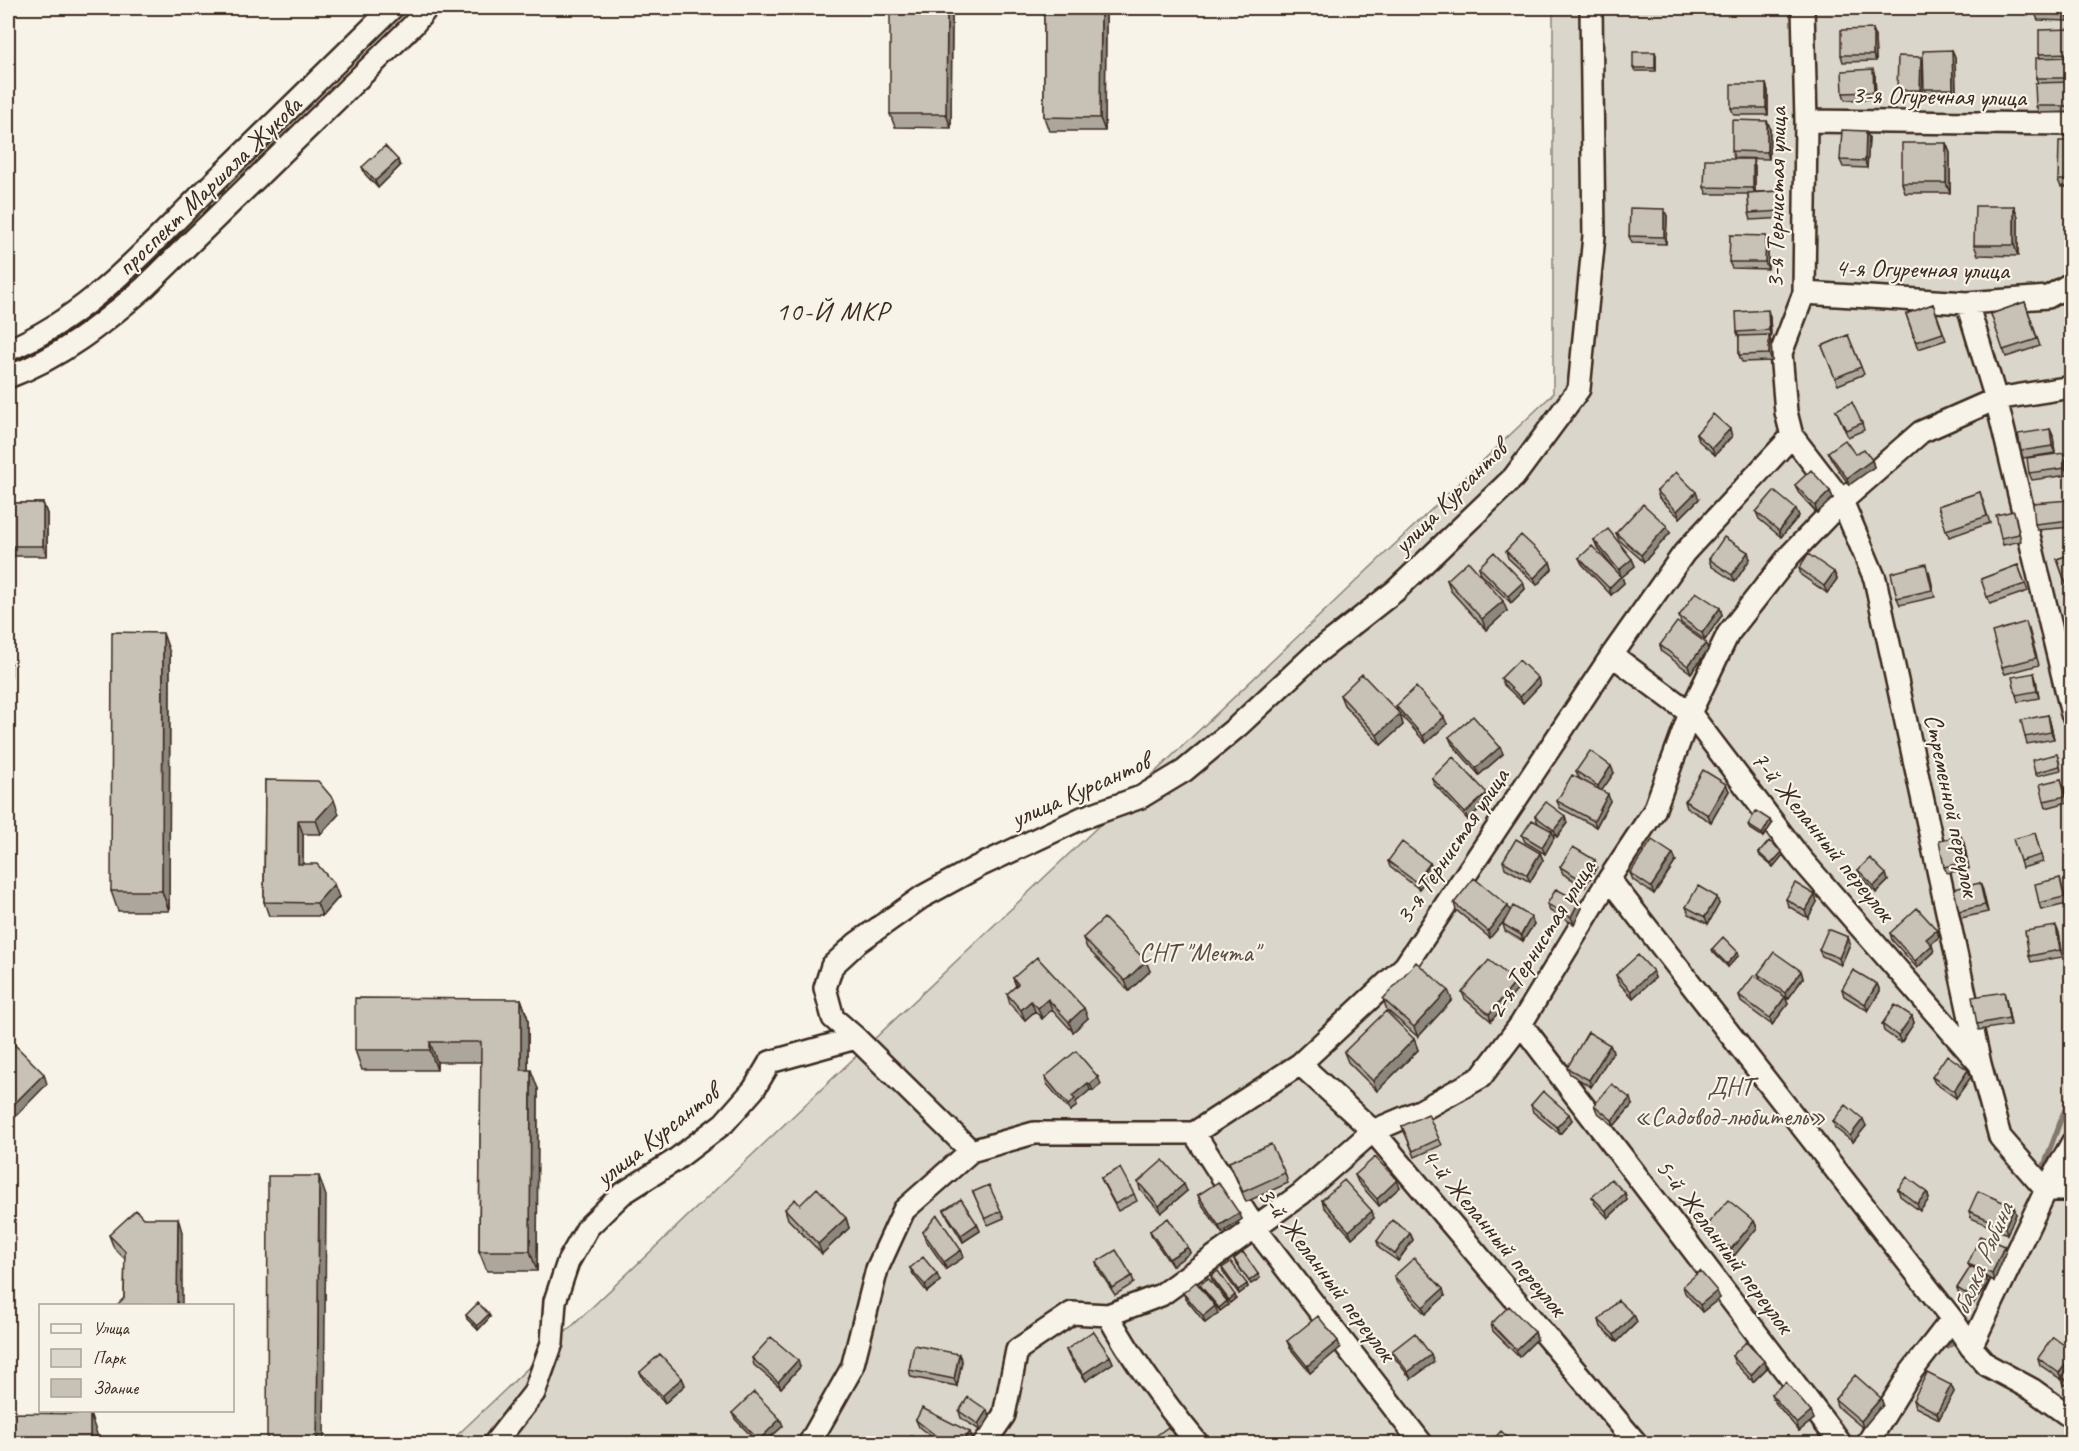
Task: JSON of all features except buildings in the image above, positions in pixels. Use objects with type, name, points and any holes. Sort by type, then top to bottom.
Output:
[{"type":"street","name":"проспект Маршала Жукова","points":[[8,350],[56,325],[100,291],[140,255],[392,8]]},
{"type":"street","name":"проспект Маршала Жукова","points":[[8,377],[70,347],[102,325],[144,288],[413,25],[427,8]]},
{"type":"street","name":"улица Курсантов","points":[[856,1038],[833,1018],[825,988],[832,966],[857,943],[922,897],[977,867],[1082,818],[1141,797],[1184,771],[1238,726],[1315,654],[1395,591],[1515,477],[1579,389],[1594,236],[1591,8]]},
{"type":"street","name":"3-я Тернистая улица","points":[[1194,1133],[1300,1064],[1405,966],[1612,655],[1684,553],[1792,436],[1786,412],[1781,353],[1804,293],[1806,121],[1803,8]]},
{"type":"street","name":"3-я Огуречная улица","points":[[1806,121],[2072,124]]},
{"type":"street","name":"4-я Огуречная улица","points":[[1804,293],[1967,303],[2048,297],[2072,283]]},
{"type":"street","points":[[1967,303],[1996,399],[2072,714]]},
{"type":"street","name":"2-я Тернистая улица","points":[[984,1443],[1004,1415],[1017,1350],[1072,1313],[1108,1315],[1161,1295],[1301,1194],[1373,1131],[1420,1111],[1482,1077],[1521,1024],[1609,879],[1654,811],[1690,713],[1728,634],[1790,555],[1842,501],[1921,432],[1996,399],[2072,387]]},
{"type":"street","name":"Стременной переулок","points":[[1792,436],[1842,501],[1875,579],[1980,1064],[2000,1137],[2046,1190]]},
{"type":"street","name":"7-й Желанный переулок","points":[[1612,655],[1690,713],[1801,859],[1980,1064]]},
{"type":"street","points":[[1609,879],[1952,1319],[1971,1347],[1987,1365],[2033,1390],[2072,1418]]},
{"type":"street","name":"5-й Желанный переулок","points":[[1521,1024],[1842,1443]]},
{"type":"street","name":"улица Курсантов","points":[[494,1443],[534,1393],[552,1343],[555,1301],[568,1262],[588,1227],[622,1194],[674,1161],[724,1123],[754,1089],[771,1062],[856,1038]]},
{"type":"street","points":[[856,1038],[970,1151]]},
{"type":"street","name":"4-й Желанный переулок","points":[[1300,1064],[1373,1131],[1637,1443]]},
{"type":"street","points":[[808,1443],[852,1368],[877,1269],[904,1210],[970,1151],[1034,1133],[1194,1133]]},
{"type":"street","name":"3-й Желанный переулок","points":[[1194,1133],[1255,1228],[1422,1443]]},
{"type":"street","points":[[1971,1347],[2046,1190],[2072,1143]]},
{"type":"street","points":[[2046,1190],[2072,1190]]},
{"type":"street","points":[[1108,1315],[1121,1340],[1175,1416],[1198,1443]]},
{"type":"street","points":[[1868,1443],[1911,1372],[1952,1319]]},
{"type":"green space","name":"ДНТ «Садовод-любитель»","points":[[1553,8],[2071,8],[2071,1443],[448,1444],[1553,394]]},
{"type":"waterway","name":"балка Рябина","points":[[2040,1176],[2072,1090]]},
{"type":"waterway","name":"балка Рябина","points":[[1939,1349],[1961,1341]]},
{"type":"district","name":"10-Й МКР","points":[[833,311]]},
{"type":"park label","name":"СНТ \"Мечта\"","points":[[1199,952]]}]
